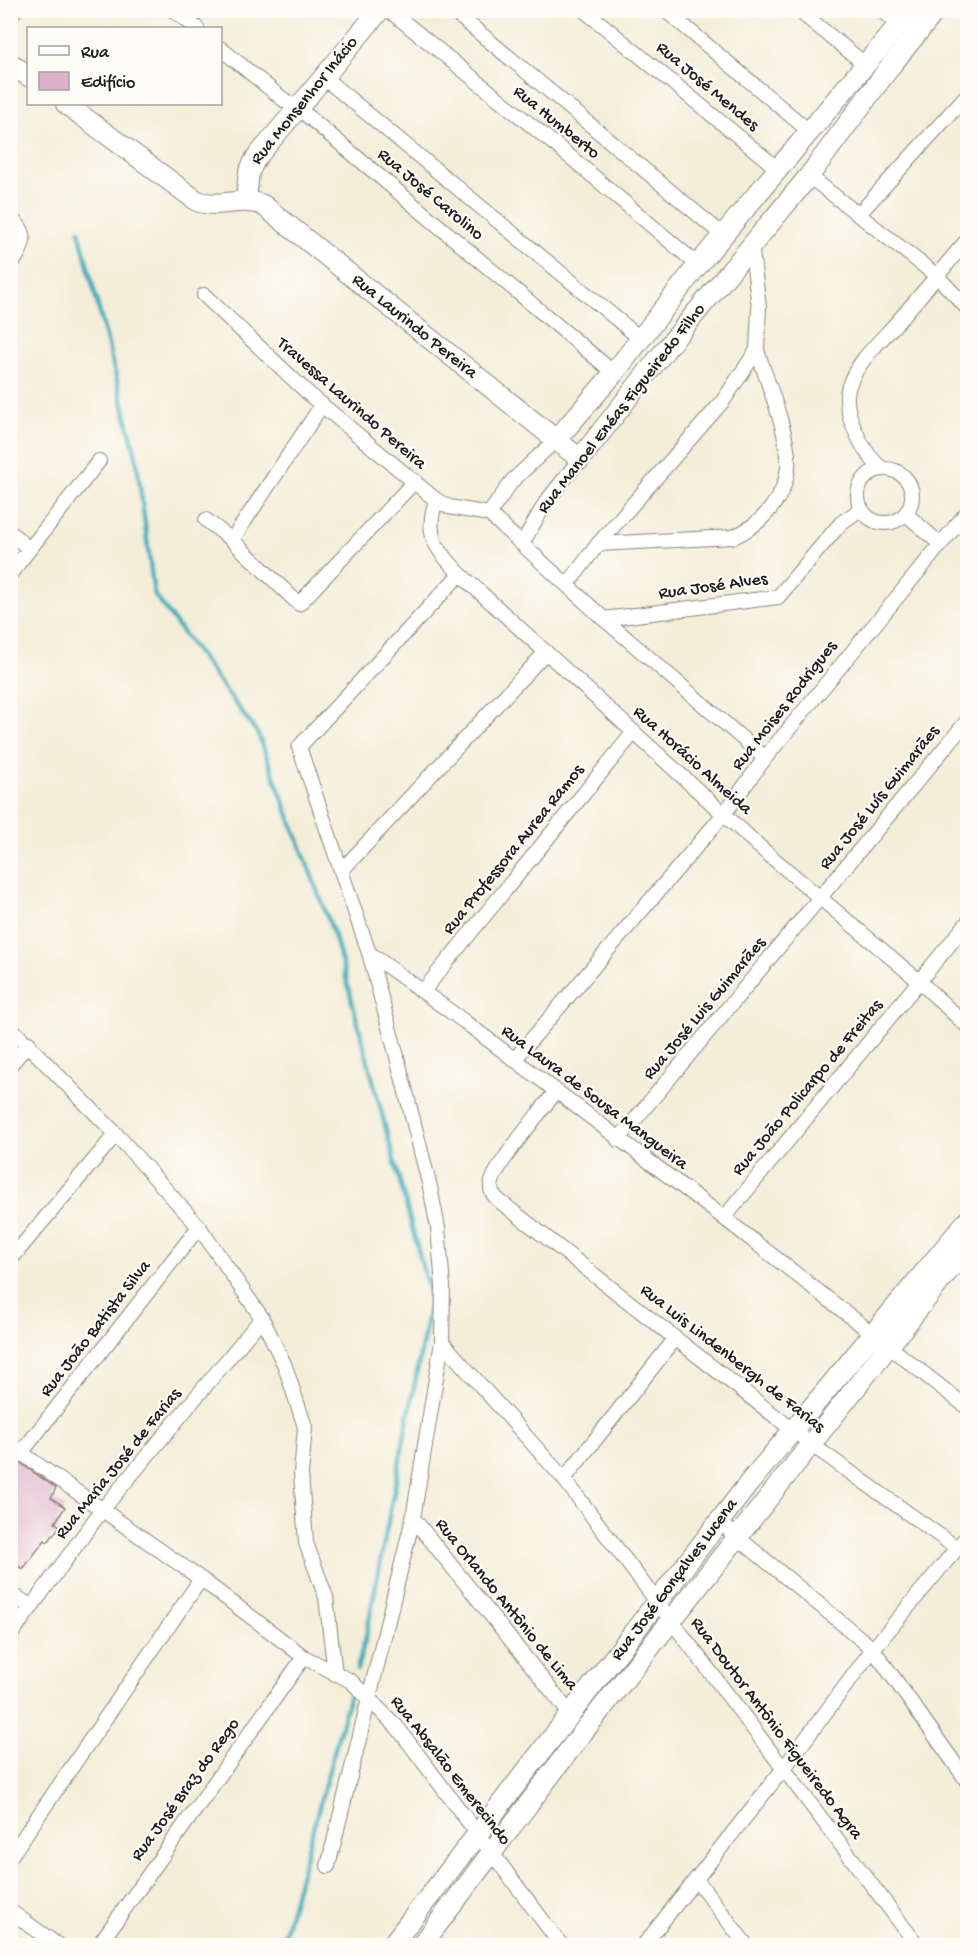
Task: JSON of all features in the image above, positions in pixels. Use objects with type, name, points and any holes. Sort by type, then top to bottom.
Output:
[{"type":"street","points":[[10,17],[15,10]]},
{"type":"street","points":[[173,10],[196,27]]},
{"type":"street","name":"Rua Monsenhor Inácio","points":[[246,200],[249,172],[256,158],[380,10]]},
{"type":"street","name":"Rua Humberto","points":[[389,10],[574,160],[698,265]]},
{"type":"street","name":"Rua Humberto","points":[[452,10],[724,236]]},
{"type":"street","name":"Rua José Mendes","points":[[584,10],[778,169]]},
{"type":"street","name":"Rua José Mendes","points":[[665,10],[809,130]]},
{"type":"street","points":[[798,10],[866,65]]},
{"type":"street","points":[[881,10],[905,18]]},
{"type":"street","name":"Rua Manoel Enéas Figueiredo Filho","points":[[523,542],[546,502],[751,244],[808,176],[885,73],[936,10]]},
{"type":"street","name":"Rua Manoel Enéas Figueiredo Filho","points":[[489,514],[512,481],[556,440],[614,373],[698,265],[905,18]]},
{"type":"street","name":"Rua José Carolino","points":[[222,50],[284,100],[298,108],[614,373]]},
{"type":"street","points":[[10,63],[27,75]]},
{"type":"street","name":"Rua José Carolino","points":[[323,77],[641,339]]},
{"type":"street","points":[[858,214],[968,94]]},
{"type":"street","points":[[67,105],[197,201],[213,205],[246,200]]},
{"type":"street","points":[[808,176],[937,276],[968,309]]},
{"type":"street","name":"Rua Laurindo Pereira","points":[[246,200],[263,205],[580,459]]},
{"type":"street","points":[[10,218],[22,228],[24,236],[14,262]]},
{"type":"street","points":[[883,469],[872,462],[863,447],[849,409],[848,388],[863,361],[968,238]]},
{"type":"street","points":[[598,544],[733,537],[749,530],[764,518],[778,495],[788,468],[786,446],[757,350],[759,307],[751,244]]},
{"type":"street","name":"Travessa Laurindo Pereira","points":[[204,295],[322,405],[436,500],[449,507],[489,514]]},
{"type":"street","points":[[568,584],[598,544],[723,400],[757,350]]},
{"type":"street","points":[[232,540],[322,405]]},
{"type":"street","points":[[10,574],[99,461]]},
{"type":"street","points":[[883,469],[893,470],[909,484],[912,494],[906,513],[898,520],[877,522],[861,509],[859,488],[873,472],[883,469]]},
{"type":"street","points":[[206,520],[232,540],[299,604],[415,481]]},
{"type":"street","name":"Rua Horácio Almeida","points":[[436,500],[430,518],[432,537],[460,574],[820,900],[919,981],[968,1028]]},
{"type":"street","name":"Rua José Alves","points":[[604,619],[778,597],[841,523],[861,509]]},
{"type":"street","name":"Rua Moises Rodrigues","points":[[514,1060],[724,814],[765,758],[939,543],[968,511]]},
{"type":"street","points":[[906,513],[939,543]]},
{"type":"street","points":[[489,514],[523,542],[604,619],[765,758]]},
{"type":"street","points":[[10,532],[29,549]]},
{"type":"street","points":[[328,1866],[413,1518],[442,1342],[443,1286],[438,1228],[396,1053],[369,953],[299,747],[460,574]]},
{"type":"street","points":[[342,870],[546,652]]},
{"type":"street","name":"Rua José Luís Guimarães","points":[[820,900],[968,720]]},
{"type":"street","name":"Rua Professora Aurea Ramos","points":[[423,991],[634,732]]},
{"type":"street","name":"Rua José Luis Guimarães","points":[[618,1140],[820,900]]},
{"type":"street","name":"Rua João Policarpo de Freitas","points":[[724,1218],[968,922]]},
{"type":"street","name":"Rua Laura de Sousa Mangueira","points":[[369,953],[423,991],[724,1218],[968,1408]]},
{"type":"street","points":[[10,1027],[29,1043],[116,1134],[199,1227],[262,1318],[285,1366],[305,1427],[301,1473],[306,1543],[326,1597],[335,1674]]},
{"type":"street","points":[[10,1065],[29,1043]]},
{"type":"street","name":"Rua Luis Lindenbergh de Farias","points":[[556,1091],[500,1166],[491,1182],[491,1192],[506,1208],[580,1262],[812,1445],[957,1548]]},
{"type":"street","points":[[10,1260],[116,1134]]},
{"type":"street","name":"Rua José Gonçalves Lucena","points":[[421,1946],[671,1620],[812,1445],[881,1340],[968,1220]]},
{"type":"street","name":"Rua João Batista Silva","points":[[16,1449],[199,1227]]},
{"type":"street","name":"Rua José Gonçalves Lucena","points":[[391,1946],[478,1831],[572,1716],[719,1522],[793,1429],[881,1340],[968,1246]]},
{"type":"street","name":"Rua Maria José de Farias","points":[[10,1636],[102,1510],[262,1318]]},
{"type":"street","points":[[564,1479],[675,1339]]},
{"type":"street","name":"Rua Doutor Antônio Figueiredo Agra","points":[[442,1342],[564,1479],[918,1946]]},
{"type":"street","name":"Rua Absalão Emerecindo","points":[[16,1449],[201,1579],[304,1657],[351,1681],[398,1727],[562,1946]]},
{"type":"street","name":"Rua Orlando Antônio de Lima","points":[[413,1518],[572,1716]]},
{"type":"street","points":[[719,1522],[873,1649],[968,1782]]},
{"type":"street","points":[[643,1946],[784,1768],[873,1649],[968,1535]]},
{"type":"street","points":[[10,1857],[201,1579]]},
{"type":"street","points":[[10,1593],[32,1607]]},
{"type":"street","name":"Rua José Braz do Rego","points":[[98,1946],[304,1657]]},
{"type":"street","points":[[696,1879],[747,1946]]},
{"type":"street","points":[[10,1911],[59,1946]]},
{"type":"building","points":[[10,1456],[56,1488],[51,1498],[65,1507],[55,1523],[60,1526],[48,1542],[45,1540],[23,1569],[10,1561]]},
{"type":"waterway","points":[[79,231],[136,456],[154,594],[258,734],[335,937],[431,1299],[366,1636],[357,1669]]},
{"type":"waterway","points":[[281,1946],[349,1697]]}]
